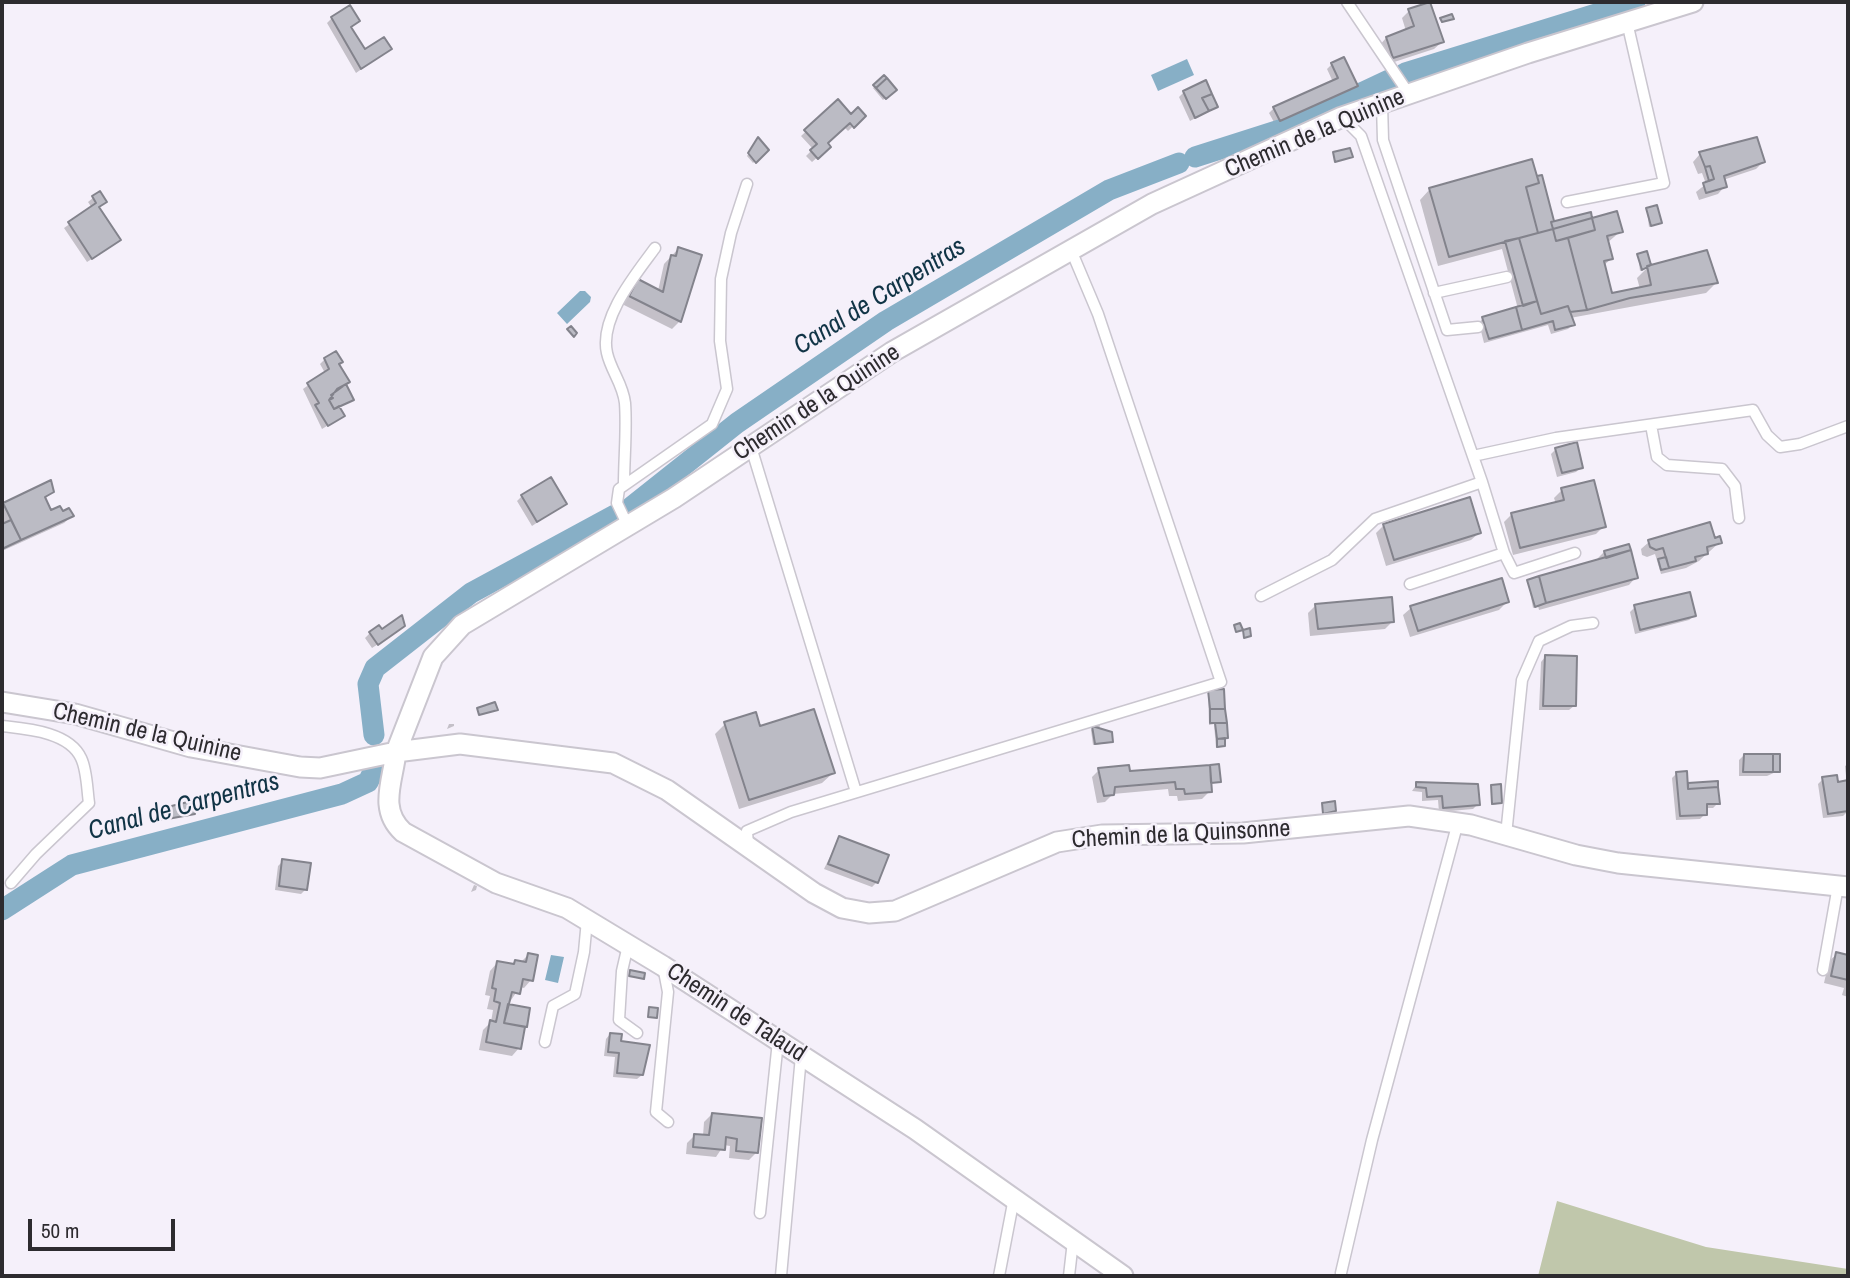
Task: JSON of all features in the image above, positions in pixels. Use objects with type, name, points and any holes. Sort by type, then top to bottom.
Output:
[{"type":"street","name":"Chemin de la Quinine","points":[[2,702],[75,714],[191,747],[300,767],[320,768],[396,752],[433,657],[462,625],[674,498],[892,352],[1152,204],[1342,117],[1693,2]]},
{"type":"street","name":"Chemin de la Quinsonne","points":[[396,752],[460,744],[613,764],[667,790],[814,893],[842,908],[869,913],[895,911],[1057,842],[1102,835],[1243,833],[1409,816],[1458,822],[1576,855],[1618,863],[1843,887]]},
{"type":"street","name":"Chemin de Talaud","points":[[396,752],[388,797],[389,813],[393,823],[403,832],[496,883],[567,908],[587,919],[1014,1197],[1123,1276]]},
{"type":"lane","points":[[1347,2],[1409,94]]},
{"type":"lane","points":[[1567,202],[1664,183],[1656,137],[1626,22]]},
{"type":"lane","points":[[1381,104],[1383,140],[1447,330],[1478,327]]},
{"type":"lane","points":[[1342,117],[1361,136],[1482,482],[1504,553],[1514,573],[1575,553]]},
{"type":"lane","points":[[627,524],[616,496],[624,484],[712,424],[727,389],[720,341],[721,279],[731,233],[747,184]]},
{"type":"lane","points":[[624,484],[625,403],[621,380],[607,353],[608,330],[623,293],[655,248]]},
{"type":"lane","points":[[748,847],[747,831],[791,812],[1221,682],[1098,314],[1071,250]]},
{"type":"lane","points":[[1434,293],[1507,277]]},
{"type":"lane","points":[[1473,457],[1556,438],[1753,410],[1767,435],[1780,446],[1800,444],[1848,426]]},
{"type":"lane","points":[[1651,425],[1657,457],[1667,465],[1722,468],[1735,486],[1739,518]]},
{"type":"lane","points":[[751,447],[856,792]]},
{"type":"lane","points":[[1261,596],[1332,560],[1375,519],[1482,482]]},
{"type":"lane","points":[[1410,584],[1504,553]]},
{"type":"lane","points":[[1506,835],[1514,746],[1527,670],[1539,640],[1571,626],[1593,622]]},
{"type":"lane","points":[[2,726],[44,733],[70,743],[82,760],[89,803],[36,853],[11,883]]},
{"type":"lane","points":[[1341,1273],[1372,1140],[1458,822]]},
{"type":"lane","points":[[1823,970],[1843,887]]},
{"type":"lane","points":[[545,1042],[553,1006],[575,994],[584,952],[587,919]]},
{"type":"lane","points":[[628,945],[622,971],[619,1020],[637,1033]]},
{"type":"lane","points":[[663,966],[668,992],[656,1112],[668,1122]]},
{"type":"lane","points":[[760,1213],[778,1041]]},
{"type":"lane","points":[[781,1276],[801,1056]]},
{"type":"lane","points":[[999,1276],[1014,1197]]},
{"type":"lane","points":[[1069,1276],[1073,1241]]},
{"type":"green space","points":[[1557,1201],[1706,1247],[1848,1269],[1848,1276],[1538,1276]]},
{"type":"water","points":[[1187,59],[1194,75],[1158,91],[1151,75]]},
{"type":"water","points":[[580,291],[585,291],[591,297],[590,302],[567,324],[557,313]]},
{"type":"water","points":[[551,955],[564,957],[558,983],[545,980]]},
{"type":"building","points":[[1430,2],[1444,42],[1393,58],[1386,37],[1414,26],[1408,9]]},
{"type":"building","points":[[350,5],[360,21],[351,27],[365,49],[384,37],[392,49],[361,69],[331,17]]},
{"type":"building","points":[[1452,14],[1454,19],[1442,22],[1440,18]]},
{"type":"building","points":[[1344,57],[1358,86],[1280,121],[1273,107],[1338,78],[1331,63]]},
{"type":"building","points":[[884,75],[887,78],[876,88],[873,85]]},
{"type":"building","points":[[887,78],[897,90],[886,99],[876,88]]},
{"type":"building","points":[[1206,80],[1212,94],[1202,98],[1209,111],[1195,118],[1183,91]]},
{"type":"building","points":[[1212,94],[1218,107],[1209,111],[1202,98]]},
{"type":"building","points":[[838,99],[851,114],[858,107],[866,116],[854,128],[850,123],[828,143],[831,147],[818,159],[810,150],[817,144],[804,130]]},
{"type":"building","points":[[758,137],[769,150],[756,163],[748,153]]},
{"type":"building","points":[[1757,137],[1765,162],[1724,176],[1727,187],[1706,193],[1703,183],[1714,179],[1710,166],[1705,167],[1699,152]]},
{"type":"building","points":[[1350,148],[1353,157],[1335,162],[1333,152]]},
{"type":"building","points":[[1532,159],[1539,183],[1526,187],[1538,233],[1449,257],[1429,188]]},
{"type":"building","points":[[1710,166],[1714,179],[1709,181],[1705,167]]},
{"type":"building","points":[[1542,175],[1554,221],[1551,222],[1553,229],[1538,233],[1526,187],[1539,183],[1537,176]]},
{"type":"building","points":[[100,191],[107,202],[99,207],[121,240],[92,259],[68,222],[96,203],[92,196]]},
{"type":"building","points":[[1657,205],[1662,223],[1651,226],[1646,208]]},
{"type":"building","points":[[1617,211],[1623,232],[1607,236],[1613,259],[1604,261],[1612,293],[1651,285],[1647,266],[1707,250],[1718,283],[1630,298],[1587,310],[1568,238],[1595,230],[1592,218]]},
{"type":"building","points":[[1591,212],[1592,218],[1553,229],[1551,222]]},
{"type":"building","points":[[1592,218],[1595,230],[1556,241],[1553,229]]},
{"type":"building","points":[[1553,229],[1556,241],[1568,238],[1587,310],[1570,312],[1568,306],[1541,314],[1519,238]]},
{"type":"building","points":[[1519,238],[1537,301],[1523,306],[1505,241]]},
{"type":"building","points":[[678,247],[702,255],[681,322],[629,296],[638,279],[663,292],[671,255],[676,256]]},
{"type":"building","points":[[1647,251],[1651,265],[1642,270],[1637,254]]},
{"type":"building","points":[[1537,301],[1541,314],[1568,306],[1575,325],[1555,330],[1553,321],[1522,330],[1516,307]]},
{"type":"building","points":[[1516,307],[1522,330],[1489,339],[1482,317]]},
{"type":"building","points":[[571,326],[577,333],[574,337],[567,329]]},
{"type":"building","points":[[336,351],[343,362],[339,364],[350,382],[337,389],[329,400],[334,409],[339,406],[345,416],[328,426],[315,405],[319,403],[307,383],[329,369],[324,358]]},
{"type":"building","points":[[346,384],[354,400],[334,409],[329,400],[333,398],[331,395]]},
{"type":"building","points":[[1577,442],[1583,468],[1562,473],[1555,448]]},
{"type":"building","points":[[551,477],[567,504],[537,522],[521,495]]},
{"type":"building","points":[[51,480],[54,492],[45,497],[51,510],[60,506],[63,511],[69,508],[74,516],[21,540],[3,503]]},
{"type":"building","points":[[1594,480],[1606,527],[1520,548],[1511,513],[1564,500],[1561,488]]},
{"type":"building","points":[[1470,497],[1481,533],[1394,560],[1383,524]]},
{"type":"building","points":[[11,520],[21,540],[2,549],[2,524]]},
{"type":"building","points":[[1710,522],[1715,538],[1720,536],[1722,543],[1707,547],[1708,554],[1695,557],[1696,561],[1669,568],[1663,548],[1656,550],[1650,547],[1648,540]]},
{"type":"building","points":[[1629,544],[1631,550],[1606,558],[1604,551]]},
{"type":"building","points":[[1631,550],[1638,578],[1546,603],[1539,576]]},
{"type":"building","points":[[1666,557],[1669,568],[1661,570],[1658,559]]},
{"type":"building","points":[[1539,576],[1546,603],[1535,607],[1527,580]]},
{"type":"building","points":[[1502,578],[1509,602],[1418,631],[1410,606]]},
{"type":"building","points":[[1690,592],[1696,616],[1640,630],[1634,605]]},
{"type":"building","points":[[1392,597],[1394,622],[1318,629],[1315,604]]},
{"type":"building","points":[[402,615],[405,626],[378,645],[369,632],[379,625],[382,629]]},
{"type":"building","points":[[1240,623],[1243,630],[1236,632],[1234,625]]},
{"type":"building","points":[[1250,628],[1251,636],[1244,638],[1243,630]]},
{"type":"building","points":[[1545,655],[1577,656],[1576,706],[1543,706]]},
{"type":"building","points":[[1224,689],[1225,709],[1210,709],[1208,690]]},
{"type":"building","points":[[495,702],[498,710],[479,715],[477,708]]},
{"type":"building","points":[[814,709],[835,773],[749,800],[724,722],[756,712],[760,726]]},
{"type":"building","points":[[1210,709],[1225,709],[1227,723],[1210,723]]},
{"type":"building","points":[[1215,723],[1227,723],[1228,738],[1217,739]]},
{"type":"building","points":[[1092,726],[1112,732],[1113,742],[1095,744]]},
{"type":"building","points":[[1225,738],[1225,746],[1217,747],[1217,739]]},
{"type":"building","points":[[1744,754],[1773,754],[1773,772],[1743,772]]},
{"type":"building","points":[[1773,754],[1780,754],[1780,772],[1773,772]]},
{"type":"building","points":[[1219,764],[1221,782],[1211,783],[1210,765]]},
{"type":"building","points":[[1129,765],[1130,771],[1210,765],[1212,792],[1185,794],[1184,789],[1176,789],[1175,782],[1115,787],[1114,795],[1104,796],[1098,768]]},
{"type":"building","points":[[1687,771],[1688,789],[1718,787],[1720,804],[1707,804],[1707,815],[1680,816],[1676,772]]},
{"type":"building","points":[[1837,775],[1838,782],[1848,780],[1848,811],[1828,814],[1822,777]]},
{"type":"building","points":[[1718,781],[1718,787],[1688,789],[1688,783]]},
{"type":"building","points":[[1416,782],[1478,784],[1480,805],[1443,808],[1442,796],[1427,797],[1426,788],[1416,787]]},
{"type":"building","points":[[1501,784],[1502,803],[1492,804],[1491,785]]},
{"type":"building","points":[[192,801],[195,814],[162,820],[159,809]]},
{"type":"building","points":[[1335,801],[1336,811],[1323,814],[1322,803]]},
{"type":"building","points":[[839,836],[889,855],[878,883],[828,864]]},
{"type":"building","points":[[282,859],[311,863],[307,890],[279,886]]},
{"type":"building","points":[[1836,952],[1848,955],[1848,980],[1831,976]]},
{"type":"building","points":[[528,953],[538,955],[533,981],[523,979],[520,994],[512,992],[504,1023],[525,1027],[521,1049],[486,1042],[490,1020],[496,1022],[500,1003],[494,1001],[496,989],[492,988],[497,961],[514,964],[515,960],[526,962]]},
{"type":"building","points":[[630,970],[645,973],[644,979],[629,976]]},
{"type":"building","points":[[508,1004],[530,1008],[527,1027],[504,1023]]},
{"type":"building","points":[[649,1007],[658,1008],[657,1018],[648,1017]]},
{"type":"building","points":[[610,1033],[622,1034],[621,1041],[650,1045],[643,1075],[617,1073],[619,1053],[608,1052]]},
{"type":"building","points":[[712,1113],[762,1118],[758,1153],[736,1151],[737,1139],[726,1137],[725,1150],[693,1147],[694,1134],[709,1135]]},
{"type":"waterway","name":"Canal de Carpentras","points":[[1405,73],[1635,2]]},
{"type":"waterway","name":"Canal de Carpentras","points":[[1195,157],[1289,127],[1389,80]]},
{"type":"waterway","name":"Canal de Carpentras","points":[[630,508],[737,423],[886,321],[1109,190],[1179,163]]},
{"type":"waterway","name":"Canal de Carpentras","points":[[374,735],[368,684],[375,668],[471,593],[615,515]]},
{"type":"waterway","name":"Canal de Carpentras","points":[[2,910],[72,865],[342,794],[368,782],[378,762]]}]
